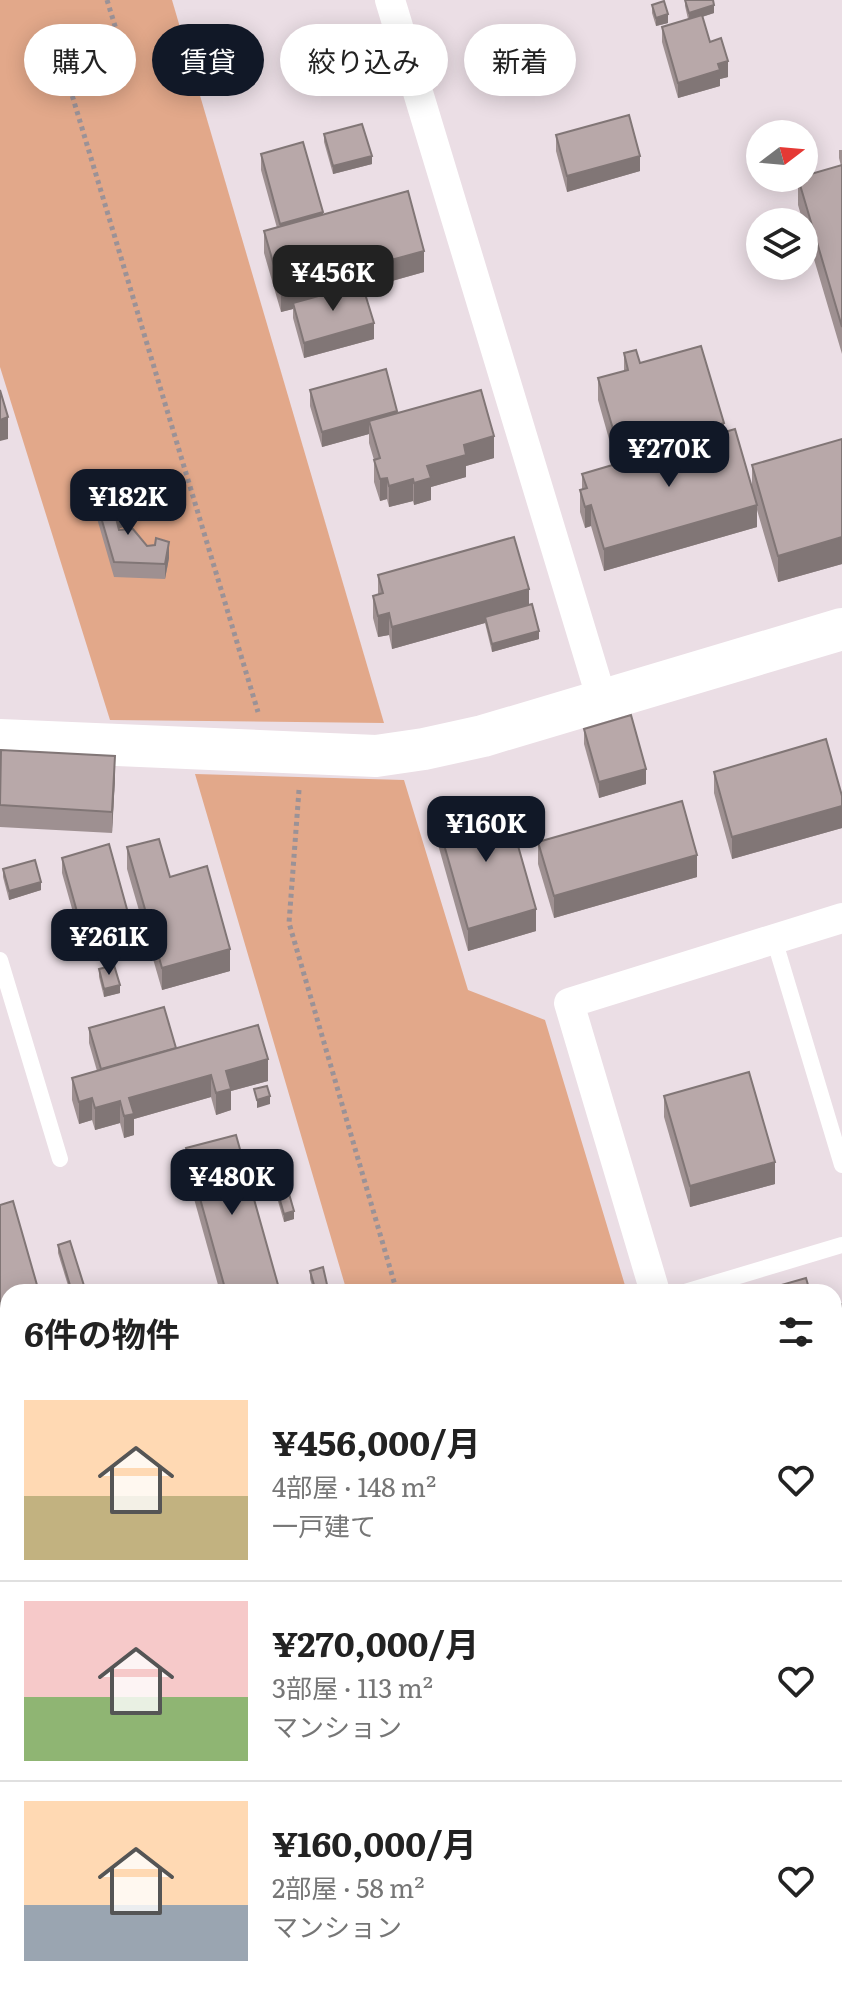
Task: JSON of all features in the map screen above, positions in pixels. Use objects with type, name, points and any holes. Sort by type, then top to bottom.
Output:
[{"type":"street","points":[[390,0],[602,700]]},
{"type":"street","points":[[0,740],[376,756],[483,736],[842,629]]},
{"type":"street","points":[[653,1284],[569,1003],[842,918]]},
{"type":"lane","points":[[774,939],[842,1165]]},
{"type":"lane","points":[[0,960],[60,1159]]},
{"type":"lane","points":[[712,1284],[842,1245]]},
{"type":"path","points":[[107,0],[128,68],[69,85],[286,752],[289,923],[395,1284]]},
{"type":"shaded area","points":[[0,0],[172,0],[179,24],[152,24],[152,96],[200,96],[384,723],[110,720],[0,367]]},
{"type":"shaded area","points":[[195,774],[404,780],[468,990],[545,1020],[625,1284],[345,1284]]},
{"type":"building","points":[[685,0],[713,0],[714,5],[689,13]]},
{"type":"building","points":[[664,1],[668,14],[656,18],[652,5]]},
{"type":"building","points":[[702,15],[710,42],[721,38],[728,61],[718,64],[720,70],[678,83],[662,27]]},
{"type":"building","points":[[629,115],[640,156],[567,176],[556,135]]},
{"type":"building","points":[[362,124],[372,156],[333,166],[324,134]]},
{"type":"building","points":[[303,142],[323,212],[280,224],[261,154]]},
{"type":"building","points":[[842,165],[842,327],[818,246],[818,208],[807,208],[802,192],[818,192],[818,172]]},
{"type":"building","points":[[408,191],[424,251],[281,290],[264,231]]},
{"type":"building","points":[[362,284],[374,323],[304,343],[293,303]]},
{"type":"building","points":[[701,346],[724,423],[620,453],[598,378],[628,370],[624,353],[636,350],[640,363]]},
{"type":"building","points":[[386,369],[397,411],[322,432],[310,390]]},
{"type":"building","points":[[0,390],[8,417],[0,420]]},
{"type":"building","points":[[481,390],[494,436],[464,445],[466,455],[427,466],[431,478],[389,486],[387,478],[380,479],[374,460],[380,458],[369,421]]},
{"type":"building","points":[[735,429],[757,505],[604,549],[591,505],[585,507],[580,490],[587,488],[582,474]]},
{"type":"building","points":[[842,439],[842,537],[778,556],[752,465]]},
{"type":"building","points":[[118,493],[124,511],[115,514],[119,530],[133,529],[147,546],[155,545],[156,538],[169,542],[165,564],[114,562],[96,500]]},
{"type":"building","points":[[514,537],[529,589],[392,627],[389,613],[378,616],[373,596],[383,593],[378,575]]},
{"type":"building","points":[[532,604],[539,631],[492,644],[485,617]]},
{"type":"building","points":[[631,715],[646,769],[599,782],[584,729]]},
{"type":"building","points":[[826,739],[842,806],[732,837],[714,772]]},
{"type":"building","points":[[1,750],[115,756],[112,812],[0,805]]},
{"type":"building","points":[[505,800],[536,909],[468,929],[437,820]]},
{"type":"building","points":[[682,801],[697,855],[554,896],[538,842]]},
{"type":"building","points":[[159,839],[170,877],[207,866],[230,949],[162,968],[127,847]]},
{"type":"building","points":[[109,844],[133,931],[96,941],[91,923],[81,926],[62,858]]},
{"type":"building","points":[[35,860],[41,882],[9,891],[3,869]]},
{"type":"building","points":[[114,965],[120,985],[104,989],[99,969]]},
{"type":"building","points":[[164,1007],[176,1048],[101,1069],[89,1028]]},
{"type":"building","points":[[258,1025],[268,1059],[226,1071],[231,1089],[216,1093],[211,1075],[129,1098],[134,1114],[124,1116],[120,1101],[95,1108],[92,1098],[79,1102],[72,1078]]},
{"type":"building","points":[[749,1072],[775,1162],[690,1186],[664,1096]]},
{"type":"building","points":[[267,1086],[270,1096],[257,1100],[254,1089]]},
{"type":"building","points":[[236,1135],[278,1284],[224,1284],[186,1148]]},
{"type":"building","points":[[277,1152],[294,1211],[284,1214],[267,1155]]},
{"type":"building","points":[[13,1201],[37,1284],[0,1284],[0,1205]]},
{"type":"building","points":[[70,1241],[83,1284],[70,1284],[58,1245]]},
{"type":"building","points":[[323,1267],[327,1284],[314,1284],[310,1271]]},
{"type":"building","points":[[806,1278],[808,1284],[785,1284]]}]
